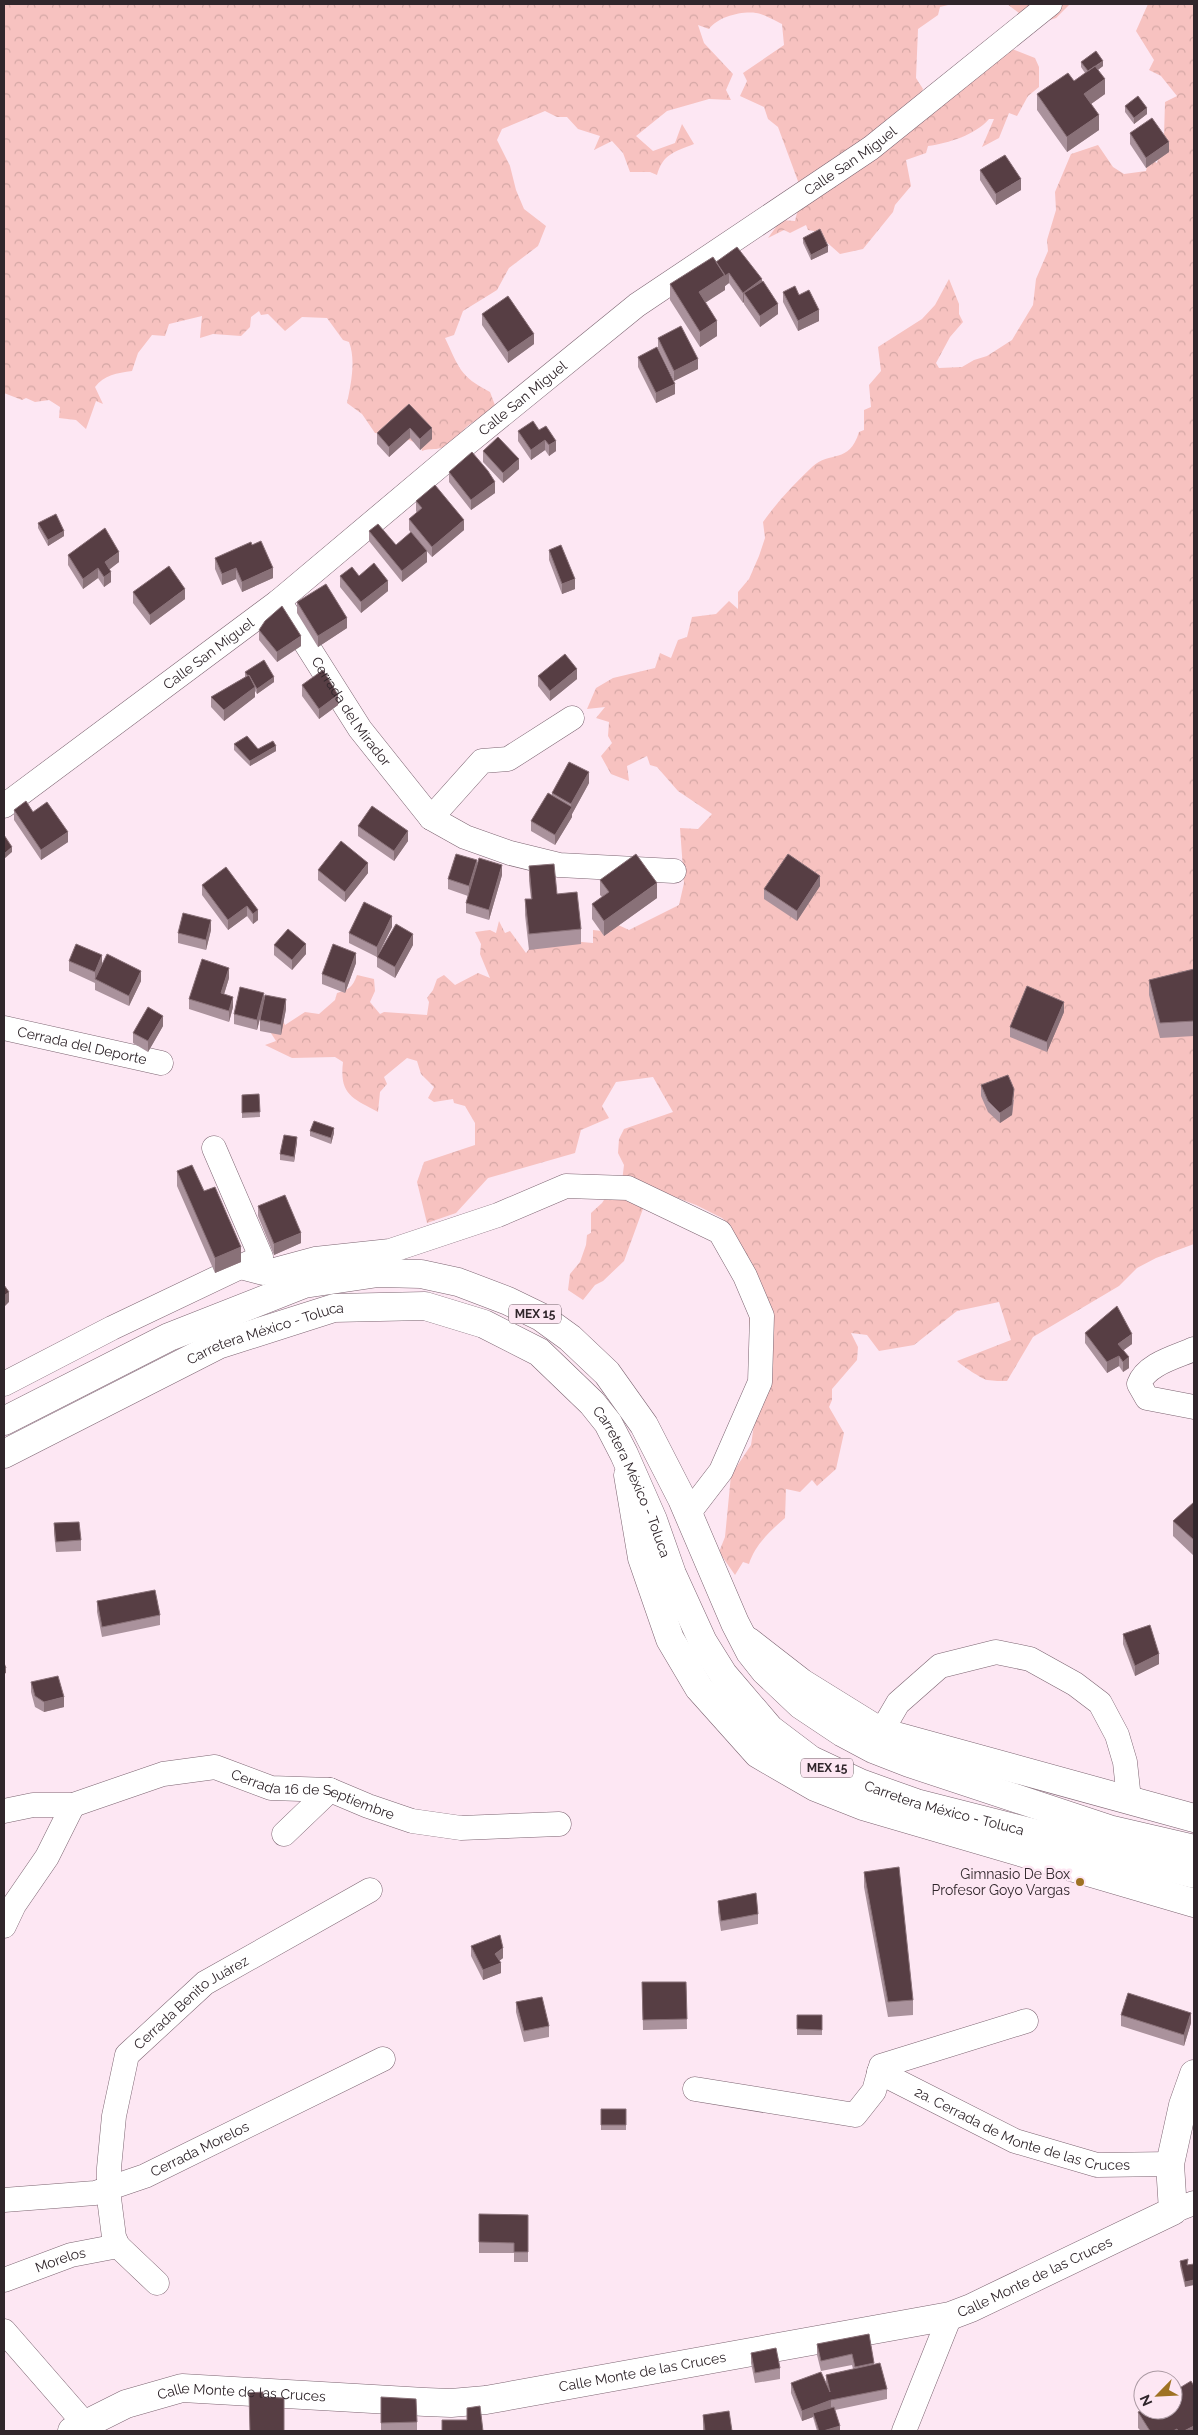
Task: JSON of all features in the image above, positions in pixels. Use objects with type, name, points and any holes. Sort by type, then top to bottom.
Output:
[{"type":"main road","name":"Carretera México - Toluca","points":[[4,1421],[169,1337],[304,1284],[378,1273],[421,1274],[458,1282],[508,1301],[541,1317],[570,1338],[607,1373],[644,1425],[688,1514],[741,1636],[750,1652],[765,1671],[801,1705],[843,1733],[873,1749],[1112,1830],[1194,1849]]},
{"type":"main road","name":"Carretera México - Toluca","points":[[13,1449],[218,1345],[334,1308],[425,1306],[484,1324],[539,1352],[592,1402],[608,1423],[624,1454],[652,1520],[684,1603],[711,1656],[746,1704],[770,1729],[811,1760],[860,1783],[916,1803],[1194,1874]]},
{"type":"main road","points":[[624,1454],[642,1558],[670,1640],[700,1688],[758,1754],[815,1787],[863,1806],[1194,1903]]},
{"type":"main road","points":[[741,1636],[802,1683],[881,1732],[1194,1818]]},
{"type":"main road","points":[[1184,2207],[1170,2164],[1183,2104],[1194,2074]]},
{"type":"main road","name":"Calle Monte de las Cruces","points":[[79,2428],[126,2404],[182,2388],[425,2402],[451,2403],[486,2400],[950,2316],[971,2308],[1184,2207]]},
{"type":"street","name":"Calle San Miguel","points":[[4,806],[280,601],[449,458],[637,305],[871,148],[1050,4]]},
{"type":"street","name":"Cerrada del Mirador","points":[[280,601],[360,729],[431,818],[466,837],[510,852],[559,865],[674,871]]},
{"type":"street","points":[[431,818],[482,762],[508,759],[572,718]]},
{"type":"street","name":"Cerrada del Deporte","points":[[4,1028],[160,1063]]},
{"type":"street","points":[[214,1148],[250,1262],[263,1273],[315,1259],[390,1251],[498,1215],[566,1186],[628,1188],[720,1232],[745,1276],[762,1316],[760,1382],[721,1471],[688,1514]]},
{"type":"street","points":[[4,1384],[112,1328],[250,1262]]},
{"type":"street","points":[[1194,1349],[1148,1370],[1141,1377],[1139,1384],[1147,1398],[1194,1407]]},
{"type":"street","points":[[4,1469],[13,1449]]},
{"type":"street","points":[[881,1732],[898,1703],[940,1666],[996,1652],[1030,1659],[1075,1684],[1100,1703],[1117,1735],[1122,1753],[1128,1799]]},
{"type":"street","name":"Cerrada 16 de Septiembre","points":[[73,1806],[163,1774],[215,1766],[270,1788],[330,1790],[368,1806],[412,1821],[461,1828],[559,1824]]},
{"type":"street","points":[[284,1834],[330,1790]]},
{"type":"street","points":[[4,1811],[33,1805],[73,1806],[47,1857],[14,1904],[4,1926]]},
{"type":"street","name":"Cerrada Benito Juárez","points":[[118,2246],[114,2237],[108,2188],[114,2116],[127,2055],[205,1984],[370,1890]]},
{"type":"street","points":[[695,2088],[855,2116],[874,2091],[881,2066],[1026,2021]]},
{"type":"street","name":"Cerrada Morelos","points":[[4,2200],[95,2193],[145,2176],[383,2059]]},
{"type":"street","name":"2a. Cerrada de Monte de las Cruces","points":[[879,2072],[1015,2141],[1097,2165],[1170,2164]]},
{"type":"street","points":[[118,2246],[157,2284]]},
{"type":"street","name":"Morelos","points":[[4,2280],[71,2255],[118,2246]]},
{"type":"street","points":[[904,2431],[950,2316]]},
{"type":"street","points":[[4,2331],[79,2428]]},
{"type":"green space","points":[[4,4],[952,4],[940,7],[938,15],[918,29],[916,78],[923,89],[918,98],[1012,49],[1035,58],[1039,67],[1039,87],[1028,96],[1017,116],[1009,113],[999,138],[982,147],[994,119],[989,119],[977,130],[969,134],[944,143],[928,146],[926,153],[906,160],[911,186],[895,205],[893,212],[863,249],[840,254],[814,231],[808,230],[806,225],[790,233],[784,230],[768,238],[781,220],[795,221],[802,192],[778,127],[768,119],[764,107],[740,96],[747,81],[743,73],[784,45],[782,24],[762,15],[750,13],[724,18],[709,29],[698,25],[704,43],[733,74],[726,90],[731,100],[709,99],[667,111],[636,136],[653,151],[675,143],[682,124],[694,144],[666,158],[662,162],[657,175],[650,172],[630,172],[623,153],[612,141],[594,150],[600,136],[578,129],[567,117],[557,117],[545,111],[502,129],[497,140],[510,166],[516,190],[524,209],[546,226],[538,246],[509,268],[497,290],[463,311],[454,335],[445,338],[461,370],[472,381],[490,392],[496,408],[485,417],[465,428],[451,444],[441,448],[422,451],[420,445],[394,433],[375,433],[362,414],[347,403],[352,372],[351,349],[349,342],[343,340],[327,318],[302,317],[285,331],[268,314],[261,315],[259,311],[251,317],[250,327],[241,336],[213,334],[200,338],[202,316],[169,324],[165,336],[152,335],[138,353],[132,371],[107,377],[95,387],[103,404],[96,401],[86,429],[76,420],[59,418],[60,407],[49,400],[35,402],[26,398],[22,400],[4,393]]},
{"type":"green space","points":[[1007,4],[1070,4],[1056,18],[1035,25]]},
{"type":"green space","points":[[1148,4],[1194,4],[1194,1244],[1156,1258],[1137,1268],[1119,1286],[1033,1337],[1007,1381],[984,1379],[957,1361],[1011,1340],[999,1302],[957,1311],[914,1345],[879,1351],[867,1335],[851,1333],[858,1347],[857,1360],[832,1389],[832,1400],[829,1407],[844,1433],[836,1469],[817,1486],[812,1480],[800,1492],[786,1489],[785,1518],[759,1545],[749,1564],[743,1562],[735,1575],[719,1552],[725,1537],[731,1475],[751,1445],[758,1397],[749,1323],[749,1273],[731,1226],[722,1218],[696,1205],[662,1192],[644,1206],[624,1261],[603,1281],[595,1285],[583,1300],[568,1290],[570,1274],[580,1262],[586,1245],[587,1235],[591,1233],[591,1213],[602,1203],[615,1183],[621,1190],[624,1165],[618,1153],[619,1139],[624,1129],[673,1112],[653,1077],[616,1082],[602,1106],[609,1118],[581,1130],[575,1153],[488,1178],[456,1213],[427,1223],[417,1182],[424,1162],[475,1145],[475,1123],[465,1106],[454,1103],[453,1099],[434,1102],[428,1098],[434,1087],[421,1074],[417,1061],[407,1058],[384,1077],[387,1084],[380,1092],[378,1112],[355,1099],[346,1089],[342,1073],[343,1062],[335,1057],[292,1058],[265,1045],[276,1041],[269,1030],[283,1021],[285,1025],[305,1012],[319,1014],[335,1000],[337,993],[352,985],[357,975],[374,979],[375,991],[370,1002],[380,1014],[384,1012],[427,1015],[429,1002],[427,998],[433,990],[437,979],[444,975],[455,985],[478,973],[490,978],[480,954],[481,944],[475,932],[490,930],[496,933],[499,921],[505,933],[510,931],[526,953],[537,938],[593,943],[593,930],[611,932],[614,923],[629,930],[679,905],[684,883],[680,828],[698,829],[712,814],[678,791],[657,767],[650,765],[647,756],[627,766],[629,781],[611,774],[601,756],[612,743],[608,736],[609,722],[596,718],[605,707],[587,709],[596,688],[613,678],[655,668],[660,653],[671,658],[678,640],[687,637],[692,617],[716,614],[729,601],[738,609],[738,592],[749,579],[765,538],[763,522],[786,493],[812,467],[819,462],[838,456],[850,449],[859,432],[864,430],[864,410],[871,407],[869,385],[881,371],[878,347],[922,319],[935,305],[949,279],[959,304],[959,314],[963,322],[950,337],[936,363],[939,368],[962,367],[974,360],[987,356],[1012,340],[1033,305],[1036,279],[1048,251],[1047,240],[1056,210],[1055,192],[1071,154],[1098,145],[1113,167],[1124,174],[1146,171],[1149,159],[1157,163],[1164,136],[1165,102],[1177,96],[1161,76],[1149,70],[1154,60],[1136,31]]},
{"type":"building","points":[[1096,51],[1103,61],[1088,71],[1081,62]]},
{"type":"building","points":[[1095,66],[1105,79],[1084,94],[1099,115],[1067,137],[1037,94],[1068,73],[1074,81]]},
{"type":"building","points":[[1138,96],[1147,108],[1134,118],[1125,106]]},
{"type":"building","points":[[1152,118],[1169,142],[1146,158],[1130,133]]},
{"type":"building","points":[[1005,155],[1021,179],[996,194],[980,170]]},
{"type":"building","points":[[820,229],[828,246],[811,255],[803,238]]},
{"type":"building","points":[[737,247],[762,279],[743,293],[729,273],[725,276],[716,262]]},
{"type":"building","points":[[713,257],[725,275],[699,292],[717,321],[700,332],[670,284]]},
{"type":"building","points":[[763,281],[778,304],[760,316],[744,293]]},
{"type":"building","points":[[795,286],[799,295],[809,290],[819,310],[798,321],[783,292]]},
{"type":"building","points":[[508,296],[534,334],[508,352],[482,314]]},
{"type":"building","points":[[681,326],[698,359],[674,371],[658,338]]},
{"type":"building","points":[[657,347],[675,384],[656,393],[638,357]]},
{"type":"building","points":[[409,404],[432,428],[420,439],[410,428],[389,447],[377,433]]},
{"type":"building","points":[[533,421],[539,430],[546,426],[556,441],[549,445],[545,440],[531,450],[518,431]]},
{"type":"building","points":[[498,437],[519,459],[503,473],[483,451]]},
{"type":"building","points":[[472,452],[495,482],[471,500],[449,472]]},
{"type":"building","points":[[435,485],[464,520],[432,547],[409,519],[422,508],[416,501]]},
{"type":"building","points":[[56,514],[64,531],[48,540],[38,523]]},
{"type":"building","points":[[378,524],[396,545],[411,532],[427,551],[402,571],[369,531]]},
{"type":"building","points":[[105,528],[119,552],[105,562],[111,572],[104,577],[98,568],[83,579],[68,555]]},
{"type":"building","points":[[261,541],[273,568],[242,582],[236,568],[222,574],[215,558],[251,542],[252,545]]},
{"type":"building","points":[[561,545],[575,579],[562,584],[549,550]]},
{"type":"building","points":[[374,563],[388,581],[361,602],[340,576],[352,567],[359,576]]},
{"type":"building","points":[[169,566],[185,589],[150,615],[133,592]]},
{"type":"building","points":[[326,584],[347,618],[318,636],[297,602]]},
{"type":"building","points":[[282,606],[301,636],[277,652],[259,630],[265,621]]},
{"type":"building","points":[[565,654],[577,669],[550,691],[538,676]]},
{"type":"building","points":[[264,660],[274,677],[257,689],[249,675],[245,672]]},
{"type":"building","points":[[323,670],[338,695],[319,709],[302,685]]},
{"type":"building","points":[[249,675],[255,687],[224,710],[211,697]]},
{"type":"building","points":[[247,736],[258,749],[273,741],[276,746],[250,761],[234,744]]},
{"type":"building","points":[[569,762],[589,772],[571,804],[552,793]]},
{"type":"building","points":[[548,793],[572,807],[555,835],[531,821]]},
{"type":"building","points":[[26,801],[33,812],[47,802],[68,832],[41,850],[14,810]]},
{"type":"building","points":[[372,806],[408,831],[394,851],[358,826]]},
{"type":"building","points":[[4,835],[12,847],[4,854]]},
{"type":"building","points":[[341,841],[368,863],[345,892],[318,870]]},
{"type":"building","points":[[456,854],[477,860],[469,886],[448,879]]},
{"type":"building","points":[[636,854],[657,883],[604,921],[592,904],[609,892],[600,880]]},
{"type":"building","points":[[788,854],[820,876],[797,911],[764,889]]},
{"type":"building","points":[[479,858],[502,865],[489,910],[466,903]]},
{"type":"building","points":[[554,864],[557,894],[577,892],[581,929],[529,934],[525,899],[532,899],[529,866]]},
{"type":"building","points":[[226,867],[258,910],[253,914],[247,906],[228,920],[202,885]]},
{"type":"building","points":[[364,902],[392,916],[377,947],[349,933]]},
{"type":"building","points":[[183,913],[211,920],[206,940],[178,933]]},
{"type":"building","points":[[396,924],[413,934],[395,967],[377,957]]},
{"type":"building","points":[[288,929],[306,944],[292,960],[274,945]]},
{"type":"building","points":[[76,944],[102,955],[95,972],[69,961]]},
{"type":"building","points":[[333,944],[356,953],[345,983],[322,974]]},
{"type":"building","points":[[107,954],[141,971],[129,996],[95,979]]},
{"type":"building","points":[[202,959],[229,968],[221,993],[233,997],[229,1011],[189,999]]},
{"type":"building","points":[[1194,969],[1194,1021],[1160,1023],[1149,980]]},
{"type":"building","points":[[1027,986],[1064,1002],[1047,1042],[1010,1027]]},
{"type":"building","points":[[240,987],[264,993],[257,1020],[234,1014]]},
{"type":"building","points":[[265,995],[286,999],[281,1025],[260,1020]]},
{"type":"building","points":[[148,1007],[163,1016],[148,1041],[133,1033]]},
{"type":"building","points":[[1008,1075],[1014,1089],[1012,1105],[1000,1113],[988,1101],[981,1085]]},
{"type":"building","points":[[259,1094],[260,1112],[242,1113],[242,1095]]},
{"type":"building","points":[[314,1121],[334,1128],[331,1138],[310,1131]]},
{"type":"building","points":[[284,1135],[297,1137],[294,1157],[280,1154]]},
{"type":"building","points":[[192,1165],[204,1191],[215,1187],[241,1247],[215,1258],[177,1171]]},
{"type":"building","points":[[285,1195],[301,1233],[274,1244],[258,1206]]},
{"type":"building","points":[[4,1285],[9,1292],[4,1296]]},
{"type":"building","points":[[1117,1306],[1132,1334],[1118,1344],[1129,1357],[1123,1362],[1119,1356],[1107,1362],[1085,1333]]},
{"type":"building","points":[[1194,1502],[1194,1540],[1173,1521]]},
{"type":"building","points":[[79,1522],[81,1540],[56,1542],[54,1523]]},
{"type":"building","points":[[155,1590],[160,1615],[102,1627],[97,1601]]},
{"type":"building","points":[[1150,1625],[1159,1654],[1135,1666],[1123,1634]]},
{"type":"building","points":[[58,1676],[64,1697],[44,1702],[35,1696],[31,1682]]},
{"type":"building","points":[[899,1867],[913,2000],[888,2002],[864,1872]]},
{"type":"building","points":[[756,1893],[758,1914],[721,1921],[718,1901]]},
{"type":"building","points":[[500,1935],[503,1948],[495,1954],[501,1963],[483,1970],[471,1946]]},
{"type":"building","points":[[642,1982],[686,1982],[687,2019],[643,2020]]},
{"type":"building","points":[[1128,1993],[1191,2013],[1184,2035],[1121,2015]]},
{"type":"building","points":[[542,1997],[549,2026],[524,2031],[516,2002]]},
{"type":"building","points":[[797,2015],[822,2015],[822,2030],[797,2029]]},
{"type":"building","points":[[601,2109],[626,2109],[626,2125],[601,2125]]},
{"type":"building","points":[[479,2214],[528,2215],[528,2252],[514,2252],[514,2243],[479,2242]]},
{"type":"building","points":[[1188,2259],[1187,2265],[1194,2264],[1194,2280],[1185,2282],[1180,2261]]},
{"type":"building","points":[[869,2334],[874,2363],[855,2367],[852,2354],[821,2361],[817,2344]]},
{"type":"building","points":[[776,2348],[780,2368],[755,2373],[751,2353]]},
{"type":"building","points":[[880,2363],[887,2389],[831,2400],[802,2411],[791,2383],[821,2372],[830,2392],[826,2375]]},
{"type":"building","points":[[1191,2381],[1194,2386],[1194,2426],[1184,2431],[1178,2431],[1177,2429],[1173,2431],[1150,2431],[1143,2420],[1183,2420],[1183,2386]]},
{"type":"building","points":[[263,2392],[263,2397],[284,2398],[284,2431],[250,2431],[249,2393]]},
{"type":"building","points":[[381,2397],[416,2399],[417,2422],[381,2423]]},
{"type":"building","points":[[480,2406],[483,2431],[442,2431],[442,2420],[467,2420],[467,2408]]},
{"type":"building","points":[[834,2407],[840,2426],[819,2431],[813,2413]]},
{"type":"building","points":[[729,2411],[732,2431],[705,2431],[703,2415]]},
{"type":"place","name":"Gimnasio De Box Profesor Goyo Vargas","points":[[1080,1882]]}]
